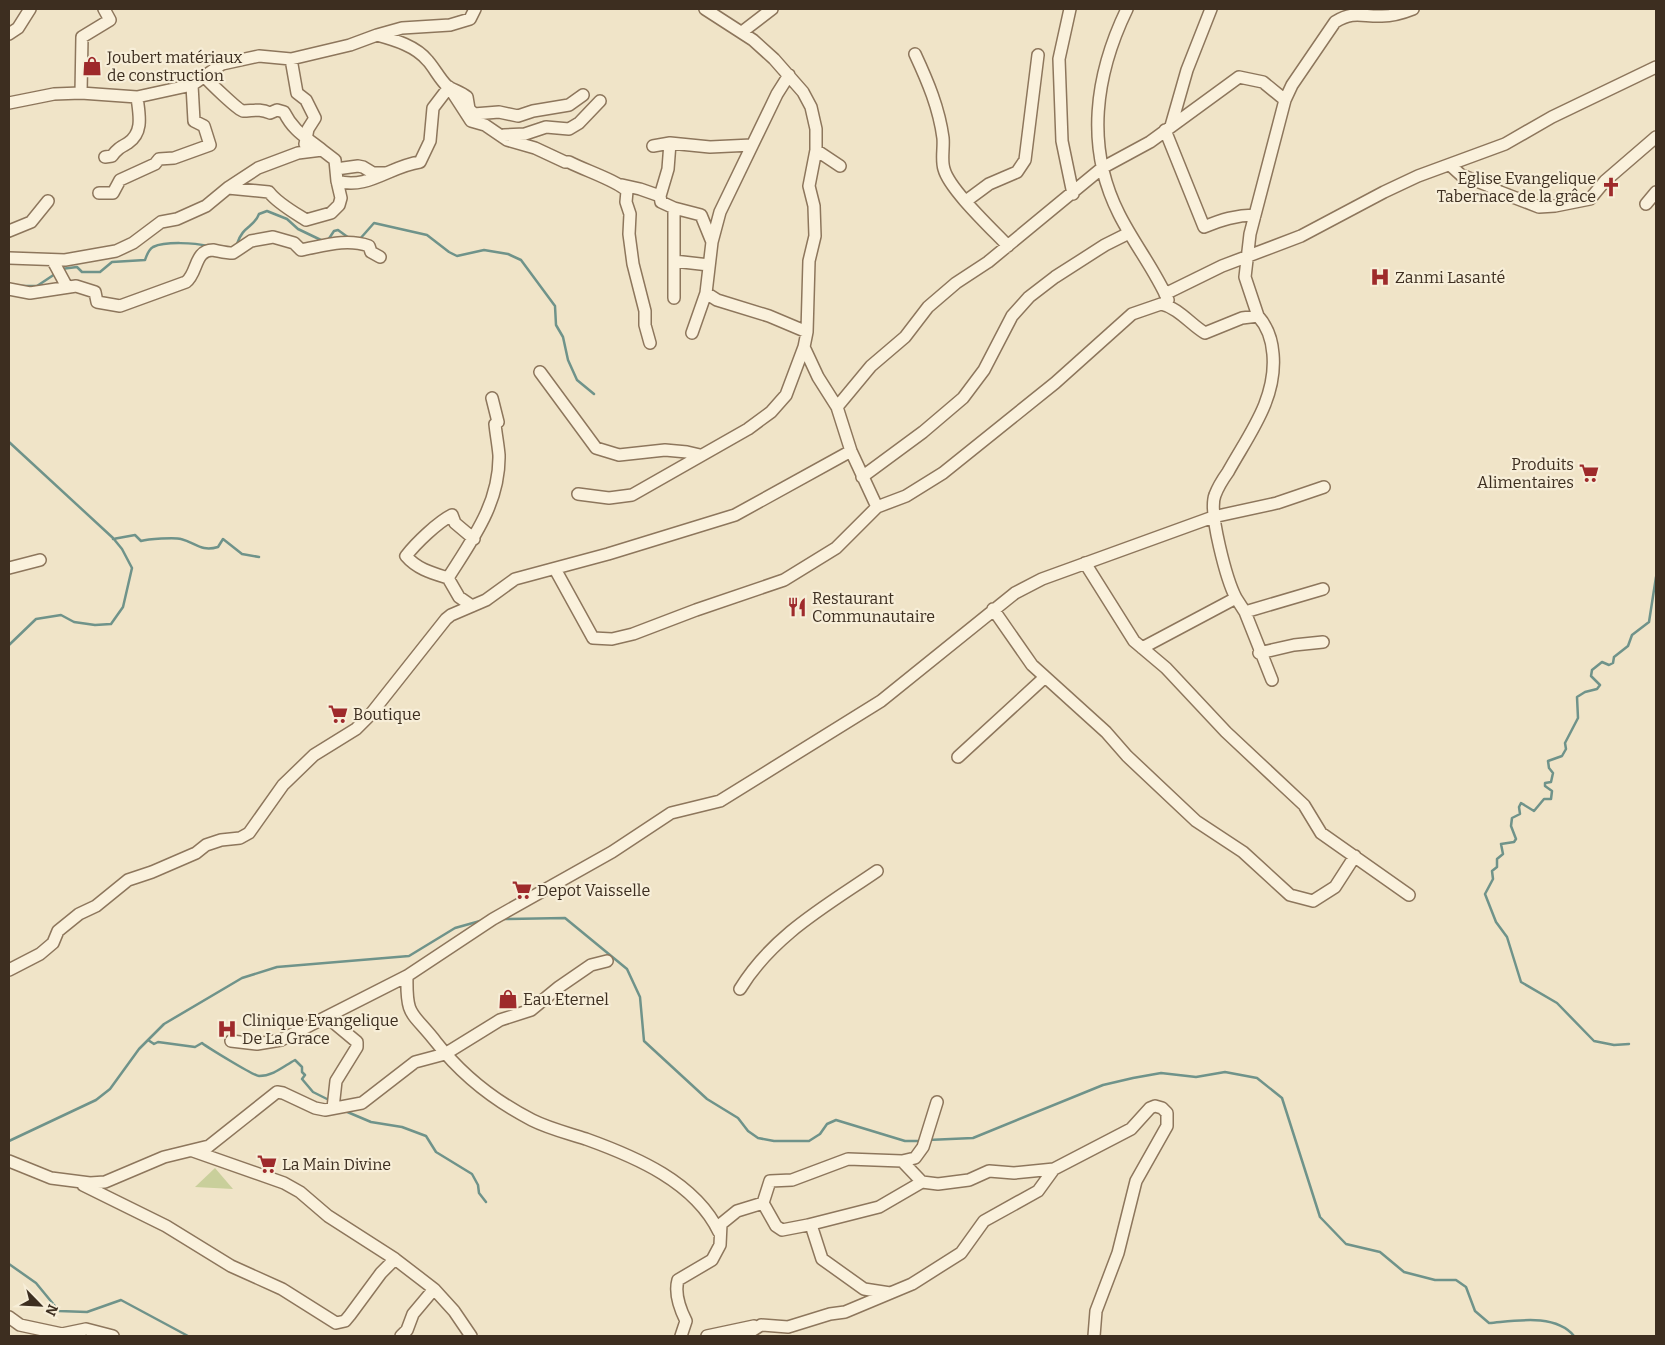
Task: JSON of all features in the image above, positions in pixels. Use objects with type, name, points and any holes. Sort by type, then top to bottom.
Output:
[{"type":"street","points":[[9,34],[18,28],[30,9]]},
{"type":"street","points":[[81,93],[82,37],[110,20],[104,9]]},
{"type":"street","points":[[9,103],[54,94],[81,93],[137,97],[192,85],[222,64],[259,56],[291,59],[350,45],[377,34],[425,25],[450,25],[470,19],[475,9]]},
{"type":"street","points":[[578,494],[609,498],[632,495],[748,430],[777,406],[786,395],[804,347],[807,332],[809,261],[815,236],[814,206],[809,186],[816,150],[816,129],[811,107],[790,75],[742,32],[705,9]]},
{"type":"street","points":[[742,32],[772,9]]},
{"type":"street","points":[[1070,9],[1059,59],[1062,141],[1073,194]]},
{"type":"street","points":[[1127,9],[1110,46],[1098,113],[1097,148],[1118,212],[1170,306],[1192,326],[1205,333],[1242,318],[1258,316]]},
{"type":"street","points":[[1211,9],[1187,70],[1168,128],[1204,227],[1224,219],[1242,215],[1255,215]]},
{"type":"street","points":[[1272,680],[1245,612],[1236,598],[1213,517],[1214,496],[1258,422],[1269,395],[1274,364],[1272,345],[1265,323],[1258,316],[1245,277],[1246,256],[1284,100],[1297,78],[1336,22],[1345,16],[1401,14],[1413,9]]},
{"type":"street","points":[[377,34],[406,44],[428,60],[436,74],[449,87],[469,119],[485,125],[507,140],[535,148],[607,180],[660,196]]},
{"type":"street","points":[[915,54],[929,84],[938,111],[943,140],[944,169],[966,201],[1008,246]]},
{"type":"street","points":[[966,201],[989,184],[1017,172],[1025,160],[1038,55]]},
{"type":"street","points":[[291,59],[298,93],[306,100],[315,118],[308,129],[307,141],[298,153]]},
{"type":"street","points":[[1165,294],[1246,256],[1300,236],[1384,192],[1505,144],[1552,117],[1656,67]]},
{"type":"street","points":[[692,332],[706,293],[712,242],[720,212],[777,94],[790,75]]},
{"type":"street","points":[[204,76],[226,95],[236,109],[243,111],[259,108],[270,113],[277,110],[284,112],[293,127],[307,141],[312,142],[333,157],[341,198],[339,205],[331,213],[306,220],[300,214],[277,202],[269,192],[228,188]]},
{"type":"street","points":[[836,407],[871,366],[905,337],[928,307],[956,283],[988,262],[1073,194],[1102,168],[1150,142],[1239,77],[1263,82],[1284,100]]},
{"type":"street","points":[[100,193],[113,193],[120,180],[155,164],[159,159],[174,158],[210,145],[204,126],[194,122],[192,85]]},
{"type":"street","points":[[449,87],[459,90],[467,97],[469,109],[474,114],[499,112],[518,116],[534,111],[569,105],[583,95]]},
{"type":"street","points":[[337,181],[357,184],[408,164],[420,162],[430,141],[433,108],[449,87]]},
{"type":"street","points":[[105,157],[112,156],[118,147],[135,136],[139,128],[137,97]]},
{"type":"street","points":[[501,136],[525,134],[546,126],[569,129],[579,123],[600,101]]},
{"type":"street","points":[[1450,165],[1461,175],[1488,185],[1500,192],[1539,207],[1555,206],[1590,199],[1605,181],[1656,137]]},
{"type":"street","points":[[653,146],[670,143],[710,147],[752,145]]},
{"type":"street","points":[[670,143],[668,170],[660,196],[661,202],[674,208],[701,215],[712,242]]},
{"type":"street","points":[[9,258],[56,267],[78,259],[122,249],[161,222],[177,219],[206,206],[228,188],[258,168],[298,153],[322,150]]},
{"type":"street","points":[[816,150],[840,166]]},
{"type":"street","points":[[336,169],[347,166],[363,166],[373,173],[386,173]]},
{"type":"street","points":[[622,185],[627,191],[626,202],[630,214],[629,234],[633,264],[645,311],[645,325],[650,343]]},
{"type":"street","points":[[1646,204],[1656,192]]},
{"type":"street","points":[[9,231],[31,222],[48,201]]},
{"type":"street","points":[[674,208],[672,228],[674,298]]},
{"type":"street","points":[[862,477],[923,432],[963,398],[984,370],[1012,316],[1029,297],[1055,277],[1105,245],[1129,233]]},
{"type":"street","points":[[9,289],[30,293],[76,286],[95,292],[98,302],[120,306],[186,282],[190,279],[199,257],[203,253],[215,250],[233,253],[251,241],[273,238],[294,244],[300,250],[317,245],[328,246],[346,242],[360,244],[369,246],[371,252],[380,257]]},
{"type":"street","points":[[674,262],[709,265]]},
{"type":"street","points":[[56,267],[67,287]]},
{"type":"street","points":[[706,293],[718,300],[768,316],[807,332]]},
{"type":"street","points":[[555,569],[593,638],[612,639],[633,634],[784,580],[836,548],[876,507],[924,487],[943,473],[1055,383],[1132,314],[1161,304],[1170,306]]},
{"type":"street","points":[[804,347],[818,377],[836,407],[851,451],[876,507]]},
{"type":"street","points":[[540,372],[596,448],[619,455],[665,450],[687,452],[700,456]]},
{"type":"street","points":[[448,578],[485,521],[496,476],[499,455],[495,424],[498,422],[492,398]]},
{"type":"street","points":[[9,970],[40,954],[53,943],[58,931],[79,914],[96,906],[128,880],[183,859],[221,840],[240,838],[249,833],[282,786],[314,755],[356,729],[370,715],[446,619],[486,600],[515,579],[555,569],[734,515],[851,451]]},
{"type":"street","points":[[231,1041],[258,1044],[280,1040],[327,1017],[408,976],[494,919],[612,852],[671,813],[720,801],[881,701],[1015,593],[1042,579],[1213,517],[1277,503],[1324,487]]},
{"type":"street","points":[[472,606],[459,597],[448,578],[423,570],[412,563],[406,556],[418,541],[432,532],[442,520],[452,515],[455,524],[474,539]]},
{"type":"street","points":[[9,568],[40,560]]},
{"type":"street","points":[[1086,563],[1134,641],[1189,691],[1226,732],[1304,805],[1321,833],[1409,895]]},
{"type":"street","points":[[1245,612],[1323,589]]},
{"type":"street","points":[[1142,648],[1226,601],[1236,598]]},
{"type":"street","points":[[993,610],[1032,665],[1044,678],[1106,732],[1127,756],[1196,822],[1243,852],[1290,895],[1313,901],[1335,887],[1355,856]]},
{"type":"street","points":[[1260,653],[1294,645],[1323,642]]},
{"type":"street","points":[[958,757],[1044,678]]},
{"type":"street","points":[[740,989],[771,948],[786,934],[877,871]]},
{"type":"street","points":[[9,1161],[51,1178],[90,1184],[105,1182],[164,1157],[193,1151],[217,1142],[272,1094],[277,1092],[284,1093],[315,1108],[333,1103],[362,1103],[415,1062],[445,1054],[500,1020],[531,1010],[591,964],[606,961]]},
{"type":"street","points":[[408,976],[408,1007],[415,1019],[425,1028],[445,1054],[474,1082],[515,1110],[565,1134],[584,1138],[630,1157],[663,1174],[711,1215],[719,1232]]},
{"type":"street","points":[[327,1017],[357,1042],[357,1047],[338,1076],[333,1103]]},
{"type":"street","points":[[937,1102],[923,1147],[915,1158],[902,1161],[848,1159],[792,1180],[770,1181],[763,1203],[776,1226],[782,1230],[879,1207],[922,1182],[938,1184],[969,1180],[988,1171],[1014,1173],[1054,1169],[1130,1129],[1150,1108],[1155,1106],[1162,1108],[1167,1113],[1167,1126],[1136,1180],[1118,1253],[1096,1312],[1094,1336]]},
{"type":"street","points":[[193,1151],[292,1187],[328,1216],[395,1259],[434,1288],[454,1311],[471,1336]]},
{"type":"street","points":[[902,1161],[922,1182]]},
{"type":"street","points":[[707,1336],[761,1324],[788,1326],[830,1314],[845,1312],[892,1294],[897,1289],[920,1279],[961,1253],[984,1221],[1038,1191],[1054,1169]]},
{"type":"street","points":[[77,1181],[166,1226],[231,1266],[282,1288],[336,1323],[345,1320],[350,1315],[381,1272],[395,1259]]},
{"type":"street","points":[[683,1336],[686,1321],[680,1309],[676,1286],[678,1280],[712,1260],[720,1245],[719,1232],[721,1224],[737,1211],[763,1203]]},
{"type":"street","points":[[808,1225],[812,1228],[822,1259],[864,1288],[892,1294]]},
{"type":"street","points":[[401,1336],[407,1330],[413,1314],[434,1288]]},
{"type":"street","points":[[9,1317],[20,1325],[62,1334],[86,1329],[113,1336]]},
{"type":"street","points":[[744,1336],[761,1324]]},
{"type":"green space","points":[[215,1168],[233,1189],[195,1187]]},
{"type":"waterway","points":[[237,244],[242,233],[257,219],[259,214],[267,211],[287,219],[298,229],[323,241]]},
{"type":"waterway","points":[[359,240],[374,223],[427,235],[457,256],[484,250],[508,254],[521,260],[555,306],[556,325],[563,337],[568,360],[577,380],[594,394]]},
{"type":"waterway","points":[[328,240],[334,231],[338,230],[349,238]]},
{"type":"waterway","points":[[61,269],[77,267],[82,272],[100,272],[112,262],[145,260],[150,250],[159,245],[180,243],[208,246]]},
{"type":"waterway","points":[[22,286],[37,286],[55,274]]},
{"type":"waterway","points":[[9,442],[113,538],[122,549],[132,568],[123,607],[111,624],[95,625],[74,622],[61,615],[36,619],[9,645]]},
{"type":"waterway","points":[[113,539],[135,535],[141,541],[178,538],[207,548],[218,547],[223,539],[242,554],[259,557]]},
{"type":"waterway","points":[[1629,1044],[1614,1045],[1594,1041],[1557,1003],[1521,982],[1507,937],[1496,922],[1485,894],[1493,879],[1492,871],[1497,867],[1497,859],[1503,854],[1501,844],[1514,842],[1516,839],[1511,826],[1512,818],[1520,814],[1519,807],[1521,803],[1534,811],[1544,799],[1551,799],[1552,791],[1545,786],[1545,783],[1551,782],[1553,773],[1549,768],[1548,761],[1562,756],[1566,749],[1565,743],[1578,718],[1577,697],[1585,692],[1597,689],[1600,685],[1591,676],[1592,670],[1602,662],[1609,665],[1613,663],[1614,657],[1628,646],[1632,635],[1649,622],[1656,577]]},
{"type":"waterway","points":[[503,919],[565,918],[627,969],[640,997],[644,1041],[707,1099],[738,1118],[748,1131],[758,1138],[774,1141],[809,1141],[820,1134],[827,1124],[836,1120],[905,1141],[920,1141]]},
{"type":"waterway","points":[[9,1141],[96,1100],[110,1089],[139,1049],[164,1024],[242,978],[277,967],[409,956],[455,928],[480,921]]},
{"type":"waterway","points":[[148,1040],[154,1044],[158,1042],[195,1047],[202,1043],[240,1067],[259,1076],[274,1073],[295,1060],[302,1067],[302,1072],[305,1075],[302,1079],[313,1092],[331,1101]]},
{"type":"waterway","points":[[928,1140],[973,1138],[1103,1085],[1133,1078],[1161,1073],[1196,1077],[1225,1072],[1257,1078],[1282,1098],[1320,1217],[1346,1244],[1380,1252],[1404,1272],[1435,1280],[1456,1280],[1466,1287],[1475,1311],[1489,1323],[1522,1320],[1546,1321],[1566,1329],[1574,1336]]},
{"type":"waterway","points":[[345,1111],[371,1122],[402,1127],[426,1136],[436,1152],[472,1174],[478,1185],[479,1193],[486,1202]]},
{"type":"waterway","points":[[9,1264],[36,1283],[59,1311],[87,1312],[121,1300],[188,1336]]},
{"type":"place","name":"Joubert matériaux de construction","points":[[92,66]]},
{"type":"place","name":"Eglise Evangelique Tabernace de la grâce","points":[[1611,187]]},
{"type":"place","name":"Zanmi Lasanté","points":[[1380,277]]},
{"type":"place","name":"Produits Alimentaires","points":[[1589,473]]},
{"type":"place","name":"Restaurant Communautaire","points":[[797,607]]},
{"type":"place","name":"Boutique","points":[[338,714]]},
{"type":"place","name":"Depot Vaisselle","points":[[522,890]]},
{"type":"place","name":"Eau Eternel","points":[[508,999]]},
{"type":"place","name":"Clinique Evangelique De La Grace","points":[[227,1029]]},
{"type":"place","name":"La Main Divine","points":[[267,1164]]}]
